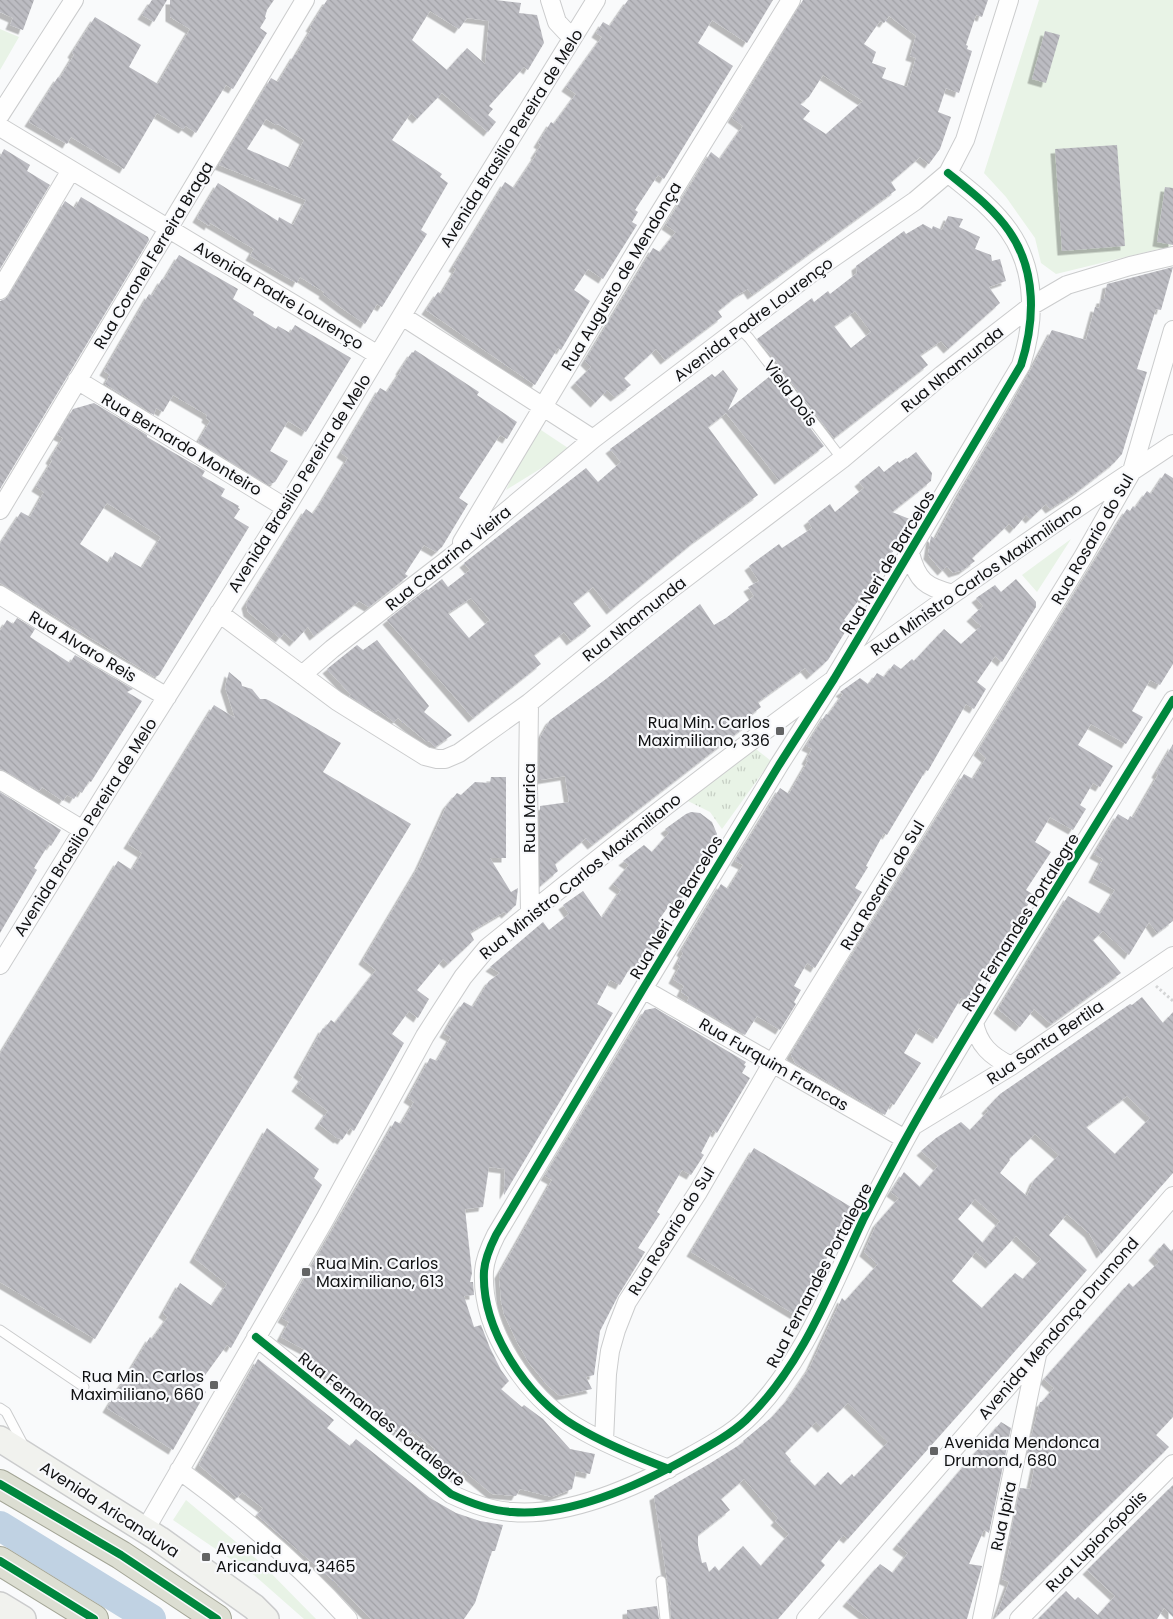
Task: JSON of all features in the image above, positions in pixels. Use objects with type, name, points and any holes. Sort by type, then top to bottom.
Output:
[{"type":"highway","points":[[0,1484],[121,1555],[217,1619]]},
{"type":"highway","points":[[0,1561],[94,1619]]},
{"type":"main road","name":"Avenida Aricanduva","points":[[0,1438],[145,1530],[254,1607],[266,1619]]},
{"type":"main road","points":[[0,1605],[23,1619]]},
{"type":"street","points":[[0,115],[74,0]]},
{"type":"street","name":"Rua Coronel Ferreira Braga","points":[[0,510],[305,0]]},
{"type":"street","points":[[550,0],[556,22],[572,38]]},
{"type":"street","name":"Avenida Brasilio Pereira de Melo","points":[[1,962],[82,830],[286,508],[596,0]]},
{"type":"street","name":"Rua Augusto de Mendonça","points":[[454,554],[638,248],[791,0]]},
{"type":"street","name":"Avenida Padre Lourenço","points":[[592,439],[740,329],[818,268],[915,201],[948,173],[965,140],[1009,0]]},
{"type":"street","name":"Avenida Padre Lourenço","points":[[0,127],[378,355]]},
{"type":"street","points":[[0,290],[71,170]]},
{"type":"street","points":[[948,173],[975,194],[1009,230],[1022,253],[1030,291],[1031,306]]},
{"type":"street","name":"Rua Nhamunda","points":[[220,613],[337,701],[425,756],[445,759],[460,753],[529,703],[646,608],[842,459],[942,375],[1031,306],[1067,285],[1130,266],[1173,256]]},
{"type":"street","name":"Rua Neri de Barcelos","points":[[669,1469],[626,1452],[575,1426],[534,1392],[508,1356],[492,1320],[487,1302],[484,1271],[488,1254],[496,1235],[642,989],[834,679],[1005,393],[1021,365],[1027,344],[1031,306]]},
{"type":"street","points":[[402,316],[592,439]]},
{"type":"street","name":"Rua Rosario do Sul","points":[[604,1441],[610,1351],[626,1302],[698,1192],[773,1062],[1083,557],[1132,471],[1173,330]]},
{"type":"street","name":"Rua Bernardo Monteiro","points":[[77,380],[286,508]]},
{"type":"street","name":"Rua Catarina Vieira","points":[[302,675],[332,649],[454,554],[592,439]]},
{"type":"street","name":"Rua Ministro Carlos Maximiliano","points":[[145,1530],[324,1219],[425,1036],[471,965],[487,948],[752,740],[834,679],[953,594],[1173,444]]},
{"type":"street","points":[[910,553],[913,566],[926,585],[953,594]]},
{"type":"street","name":"Rua Alvaro Reis","points":[[0,595],[92,653],[167,697]]},
{"type":"street","name":"Rua Fernandes Portalegre","points":[[256,1337],[432,1480],[451,1494],[470,1503],[512,1512],[538,1512],[570,1506],[618,1492],[669,1469],[714,1443],[745,1421],[767,1397],[797,1354],[836,1279],[863,1220],[910,1132],[974,1022],[1173,700]]},
{"type":"street","name":"Rua Marica","points":[[529,703],[530,913]]},
{"type":"street","points":[[0,780],[82,830]]},
{"type":"street","name":"Rua Santa Bertila","points":[[910,1132],[1173,956]]},
{"type":"street","name":"Rua Furquim Francas","points":[[642,989],[773,1062],[910,1132]]},
{"type":"street","points":[[974,1022],[976,1032],[984,1047],[999,1060],[1011,1066]]},
{"type":"street","name":"Avenida Mendonça Drumond","points":[[806,1619],[1173,1196]]},
{"type":"street","name":"Rua Ipira","points":[[982,1619],[1037,1354]]},
{"type":"street","name":"Rua Lupionópolis","points":[[1019,1619],[1173,1464]]},
{"type":"street","points":[[179,1470],[275,1544],[326,1594],[348,1619]]},
{"type":"lane","name":"Viela Dois","points":[[740,329],[749,338],[842,459]]},
{"type":"lane","points":[[0,1330],[84,1387]]},
{"type":"lane","points":[[0,1408],[6,1412],[30,1457]]},
{"type":"lane","points":[[660,1580],[665,1619]]},
{"type":"lane","points":[[0,1610],[8,1619]]},
{"type":"green space","points":[[1039,0],[1173,0],[1173,240],[1171,246],[1056,274],[1041,263],[1035,238],[1006,197],[984,173]]},
{"type":"green space","points":[[0,29],[19,37],[0,70]]},
{"type":"green space","points":[[535,426],[571,450],[506,490]]},
{"type":"green space","points":[[1071,539],[1037,592],[1022,575]]},
{"type":"green space","points":[[751,745],[771,761],[722,829],[710,812],[688,801]]},
{"type":"green space","points":[[186,1500],[261,1563],[316,1619],[304,1619],[254,1575],[173,1520]]},
{"type":"building","points":[[0,0],[34,0],[23,30],[10,25],[13,18],[0,12]]},
{"type":"building","points":[[152,0],[167,0],[154,22],[142,15]]},
{"type":"building","points":[[170,0],[274,0],[267,10],[266,18],[260,28],[267,33],[233,89],[226,85],[196,133],[186,126],[183,129],[157,113],[124,169],[71,137],[67,144],[29,122],[58,77],[60,78],[74,55],[72,53],[95,17],[141,45],[129,67],[158,84],[190,29],[170,17]]},
{"type":"building","points":[[327,0],[496,0],[521,3],[519,13],[537,15],[544,43],[528,70],[524,67],[489,106],[493,109],[488,115],[496,122],[488,132],[442,93],[417,119],[411,113],[392,140],[442,174],[440,177],[448,183],[421,230],[427,234],[382,307],[377,304],[365,324],[323,294],[324,292],[300,277],[297,283],[250,256],[254,249],[210,223],[209,226],[197,218],[218,183],[278,221],[279,217],[293,225],[306,200],[219,165],[271,78],[278,82],[312,28],[310,27]],"holes":[[[430,11],[459,29],[467,18],[489,21],[485,64],[467,48],[447,70],[412,40]],[[266,119],[304,140],[290,168],[247,149]]]},
{"type":"building","points":[[628,0],[773,0],[747,43],[712,20],[698,43],[733,66],[664,179],[658,175],[635,210],[638,212],[632,222],[637,225],[603,279],[588,269],[574,290],[590,301],[561,350],[558,348],[535,385],[426,310],[438,292],[441,294],[456,269],[453,267],[505,182],[514,188],[536,155],[541,145],[538,143],[551,122],[554,124],[576,94],[566,87],[602,37],[596,33],[603,22],[610,26]]},
{"type":"building","points":[[803,0],[988,0],[982,17],[976,15],[966,45],[968,46],[967,49],[972,51],[959,93],[946,88],[938,112],[951,117],[940,149],[929,164],[920,157],[891,182],[896,190],[752,295],[748,289],[739,294],[718,311],[722,317],[665,360],[656,349],[624,378],[631,385],[615,397],[607,390],[595,403],[575,383],[591,367],[585,361],[653,248],[660,252],[676,232],[666,225],[711,152],[720,159],[743,126],[732,118]],"holes":[[[889,16],[916,36],[910,56],[916,58],[907,87],[882,78],[886,68],[872,63],[876,52],[864,44],[880,21],[884,23]],[[823,75],[863,101],[826,134],[803,119],[810,111],[800,104],[809,97]]]},
{"type":"building","points":[[1045,31],[1060,35],[1046,83],[1032,79]]},
{"type":"building","points":[[1117,145],[1125,246],[1062,251],[1055,149]]},
{"type":"building","points":[[4,149],[30,165],[27,171],[50,185],[0,269],[0,157]]},
{"type":"building","points":[[1165,187],[1173,188],[1173,245],[1157,242]]},
{"type":"building","points":[[81,197],[148,237],[149,240],[0,489],[0,301],[9,295],[65,201],[75,208]]},
{"type":"building","points":[[948,216],[963,219],[959,227],[980,237],[975,249],[991,255],[992,261],[1000,259],[1006,281],[989,287],[1000,303],[948,349],[941,341],[920,355],[928,365],[834,438],[781,367],[757,339],[812,298],[814,302],[828,291],[830,294],[857,273],[856,266],[904,231],[906,234],[923,224],[932,229],[933,226],[942,230]],"holes":[[[855,311],[871,332],[851,348],[834,326]]]},
{"type":"building","points":[[179,255],[238,289],[233,299],[254,312],[253,315],[276,329],[278,326],[290,333],[295,325],[351,358],[306,432],[288,421],[270,451],[288,461],[275,482],[268,485],[198,442],[210,421],[206,418],[207,415],[173,395],[163,412],[156,408],[154,415],[105,384],[110,375],[104,371],[149,294],[152,296]]},
{"type":"building","points":[[1173,267],[1161,310],[1156,309],[1137,369],[1147,372],[1122,454],[1114,463],[1078,491],[1050,509],[1046,504],[1030,519],[1026,515],[1014,529],[1009,524],[972,558],[975,561],[963,570],[953,573],[947,566],[942,571],[928,555],[931,536],[935,539],[1052,330],[1086,340],[1095,307],[1099,308],[1101,299],[1104,299],[1107,284]]},
{"type":"building","points":[[415,350],[479,392],[477,395],[517,422],[507,439],[500,435],[459,498],[468,504],[442,547],[436,552],[424,545],[405,574],[408,576],[369,607],[359,601],[314,636],[308,627],[294,642],[284,633],[280,638],[248,612],[246,604],[306,509],[313,514],[322,501],[348,458],[341,453],[380,388],[387,392]]},
{"type":"building","points":[[723,370],[738,389],[728,410],[770,376],[824,446],[779,480],[726,413],[708,427],[758,495],[695,541],[611,610],[593,587],[573,603],[591,626],[571,641],[564,632],[534,655],[541,664],[473,718],[387,620],[442,579],[448,587],[470,570],[464,563],[586,468],[598,482],[621,462],[610,449],[712,374],[715,377]],"holes":[[[471,598],[490,620],[469,638],[448,613]]]},
{"type":"building","points":[[94,403],[205,471],[202,476],[225,489],[221,496],[239,506],[238,508],[240,509],[234,518],[249,527],[159,675],[155,677],[0,583],[0,544],[21,512],[30,517],[44,492],[36,487],[63,438],[57,435],[73,409]],"holes":[[[107,503],[161,537],[142,568],[115,552],[109,563],[80,544]]]},
{"type":"building","points":[[916,452],[932,473],[931,481],[892,512],[912,520],[864,599],[861,597],[844,620],[850,624],[828,660],[811,675],[805,668],[758,702],[761,707],[748,717],[751,722],[592,845],[586,838],[555,864],[558,871],[540,886],[540,806],[569,802],[565,776],[540,780],[540,738],[550,720],[606,679],[700,604],[714,625],[726,618],[754,596],[748,587],[759,581],[749,566],[779,544],[782,548],[812,528],[808,521],[830,504],[835,512],[864,488],[859,482],[879,466],[884,472],[898,461],[899,463],[907,459]]},
{"type":"building","points":[[1165,473],[1173,478],[1173,664],[1160,685],[1150,680],[1132,711],[1143,717],[1126,744],[1091,724],[1078,745],[1113,766],[1100,787],[1093,783],[1080,805],[1086,809],[1073,830],[1050,817],[1035,842],[1051,852],[1026,890],[1034,895],[968,1002],[961,998],[937,1039],[919,1028],[904,1053],[921,1063],[894,1105],[891,1103],[885,1115],[795,1063],[791,1054],[964,774],[973,779],[986,758],[978,751],[1121,518],[1127,509],[1130,511],[1133,506],[1135,508],[1147,491],[1151,494]]},
{"type":"building","points":[[1016,579],[1036,602],[1036,607],[1002,662],[995,656],[977,682],[986,689],[974,709],[966,704],[928,771],[926,770],[887,835],[884,833],[866,866],[868,867],[855,888],[862,892],[815,968],[807,963],[794,986],[801,990],[794,1002],[796,1004],[780,1030],[757,1016],[745,1035],[687,1002],[689,997],[681,992],[684,986],[673,979],[680,966],[677,964],[683,953],[681,951],[721,884],[728,889],[743,865],[735,861],[780,788],[789,794],[808,761],[806,760],[812,749],[806,746],[826,714],[828,715],[843,694],[840,692],[860,678],[868,684],[877,673],[884,677],[894,664],[901,669],[912,659],[914,661],[944,629],[961,644],[981,626],[971,617],[983,606],[976,598],[995,585],[1001,592]]},
{"type":"building","points":[[17,618],[35,629],[30,637],[70,663],[75,655],[133,689],[127,692],[142,701],[91,782],[89,781],[82,793],[79,791],[74,799],[67,795],[63,801],[42,787],[39,791],[0,769],[0,631],[7,620],[13,624]]},
{"type":"building","points":[[377,640],[429,706],[424,712],[452,735],[435,747],[398,718],[394,722],[378,710],[375,712],[349,696],[351,695],[327,669],[357,645],[363,650]]},
{"type":"building","points":[[229,672],[241,682],[242,686],[252,689],[260,699],[270,701],[341,743],[323,772],[411,824],[95,1339],[0,1282],[0,1054],[118,861],[132,870],[142,853],[128,844],[214,705],[235,718],[225,687]]},
{"type":"building","points":[[1173,744],[1173,921],[1157,933],[1149,922],[1129,955],[1103,931],[1093,940],[1121,973],[1051,1024],[1034,1009],[1020,1027],[998,1009],[1068,896],[1100,914],[1115,890],[1093,878],[1103,859],[1094,854],[1118,814],[1128,820],[1130,816],[1133,818],[1158,775],[1156,773]]},
{"type":"building","points":[[491,777],[506,777],[506,858],[490,858],[511,892],[518,888],[516,905],[506,914],[504,912],[470,932],[474,940],[448,964],[443,959],[417,990],[429,999],[418,1018],[409,1011],[392,1034],[404,1043],[354,1131],[350,1128],[342,1140],[338,1139],[319,1124],[328,1111],[296,1087],[303,1077],[298,1073],[323,1028],[331,1020],[335,1023],[376,970],[363,960],[419,866],[447,805],[457,793],[461,795],[475,782],[490,783]]},
{"type":"building","points":[[0,792],[61,830],[51,846],[49,844],[34,868],[37,870],[0,933]]},
{"type":"building","points":[[691,812],[700,813],[712,822],[717,834],[714,845],[678,905],[673,900],[658,921],[665,927],[639,970],[631,966],[620,985],[610,980],[597,1004],[613,1013],[504,1195],[505,1169],[489,1167],[483,1207],[465,1209],[472,1273],[470,1282],[473,1282],[474,1295],[464,1296],[474,1327],[481,1325],[501,1370],[509,1381],[501,1389],[522,1407],[524,1405],[543,1419],[570,1449],[595,1454],[590,1474],[576,1471],[572,1489],[552,1497],[520,1489],[516,1496],[492,1494],[463,1470],[456,1479],[427,1459],[435,1449],[412,1431],[405,1440],[303,1356],[307,1351],[281,1337],[289,1322],[282,1318],[395,1121],[401,1124],[414,1102],[408,1098],[430,1058],[437,1061],[451,1037],[444,1033],[455,1014],[464,1002],[473,1007],[489,981],[500,973],[490,967],[543,922],[549,930],[569,914],[563,905],[583,891],[602,918],[621,890],[613,884],[629,865],[623,861],[644,845],[652,852],[669,833],[665,829]]},
{"type":"building","points":[[1142,997],[1163,1023],[1173,1012],[1173,1173],[1101,1254],[1089,1233],[1067,1214],[1049,1235],[1087,1270],[848,1539],[843,1535],[821,1561],[825,1565],[778,1619],[671,1619],[671,1605],[654,1496],[744,1442],[772,1417],[789,1398],[810,1367],[842,1298],[845,1301],[878,1264],[864,1252],[877,1223],[899,1198],[891,1192],[904,1172],[920,1187],[938,1166],[921,1151],[936,1138],[961,1122],[970,1130],[988,1111],[986,1109],[1000,1094],[1130,1004],[1132,1005]],"holes":[[[1127,1096],[1150,1118],[1115,1154],[1086,1127]],[[1035,1134],[1059,1155],[1034,1180],[1027,1196],[1000,1173],[1009,1159]],[[975,1199],[1000,1221],[983,1243],[958,1219]],[[1016,1236],[1041,1259],[1023,1279],[1015,1273],[982,1308],[952,1281],[982,1244],[976,1252],[990,1264]],[[848,1403],[888,1442],[854,1477],[852,1474],[841,1485],[828,1472],[815,1486],[790,1461],[785,1453],[816,1422],[822,1428]],[[744,1479],[778,1518],[775,1521],[789,1534],[761,1566],[743,1546],[719,1571],[715,1566],[709,1572],[706,1562],[702,1563],[698,1535],[730,1510],[721,1499]]]},
{"type":"building","points":[[655,1008],[746,1062],[742,1073],[750,1078],[717,1133],[713,1130],[701,1153],[704,1155],[691,1175],[682,1170],[657,1212],[660,1214],[638,1248],[645,1252],[618,1296],[600,1331],[594,1375],[586,1377],[592,1389],[560,1396],[548,1386],[529,1363],[517,1342],[504,1314],[499,1274],[552,1180],[545,1176],[645,1010]]},
{"type":"building","points":[[267,1128],[319,1169],[314,1178],[322,1185],[231,1348],[227,1345],[203,1378],[199,1386],[206,1392],[173,1450],[107,1408],[150,1337],[152,1339],[168,1317],[163,1313],[180,1283],[212,1306],[227,1284],[194,1258]]},
{"type":"building","points":[[754,1148],[851,1207],[799,1317],[691,1252]]},
{"type":"building","points":[[1164,1243],[1171,1251],[1173,1249],[1173,1417],[1156,1435],[1169,1447],[996,1617],[1009,1582],[1002,1579],[1011,1542],[1009,1541],[1020,1488],[1030,1489],[1037,1455],[1027,1453],[1040,1402],[1054,1388],[1044,1379],[1129,1283],[1133,1287],[1159,1262],[1153,1256]]},
{"type":"building","points":[[258,1359],[334,1420],[327,1428],[350,1446],[356,1439],[430,1498],[456,1513],[480,1521],[503,1525],[495,1551],[492,1551],[475,1603],[464,1619],[371,1619],[334,1581],[257,1515],[263,1508],[242,1492],[237,1498],[199,1465]]},
{"type":"building","points":[[1001,1422],[1011,1428],[989,1533],[984,1530],[969,1564],[982,1566],[967,1619],[869,1619],[847,1602],[880,1564],[893,1573],[908,1553],[897,1545]]},
{"type":"building","points":[[1173,1485],[1173,1617],[1164,1608],[1157,1619],[1038,1619],[1066,1591],[1075,1600],[1078,1597],[1098,1615],[1115,1596],[1087,1570]]},
{"type":"building","points":[[657,1606],[659,1619],[627,1619],[627,1610]]},
{"type":"waterway","points":[[0,1526],[151,1619]]},
{"type":"cycle path","points":[[669,1469],[621,1450],[586,1433],[557,1413],[540,1398],[510,1360],[490,1316],[485,1293],[485,1262],[496,1235],[779,765],[834,679],[1021,365],[1026,348],[1031,314],[1031,296],[1025,263],[1018,246],[1003,223],[980,200],[948,173]]},
{"type":"cycle path","points":[[256,1337],[451,1494],[496,1510],[535,1512],[582,1504],[652,1477],[727,1435],[746,1420],[766,1399],[799,1351],[814,1326],[868,1210],[931,1094],[1173,700]]},
{"type":"cycle path","points":[[0,1484],[121,1555],[217,1619]]},
{"type":"cycle path","points":[[0,1561],[94,1619]]},
{"type":"place","name":"Rua Min. Carlos Maximiliano, 336","points":[[780,731]]},
{"type":"place","name":"Rua Min. Carlos Maximiliano, 613","points":[[306,1272]]},
{"type":"place","name":"Rua Min. Carlos Maximiliano, 660","points":[[214,1385]]},
{"type":"place","name":"Avenida Mendonca Drumond, 680","points":[[934,1451]]},
{"type":"place","name":"Avenida Aricanduva, 3465","points":[[206,1557]]}]
